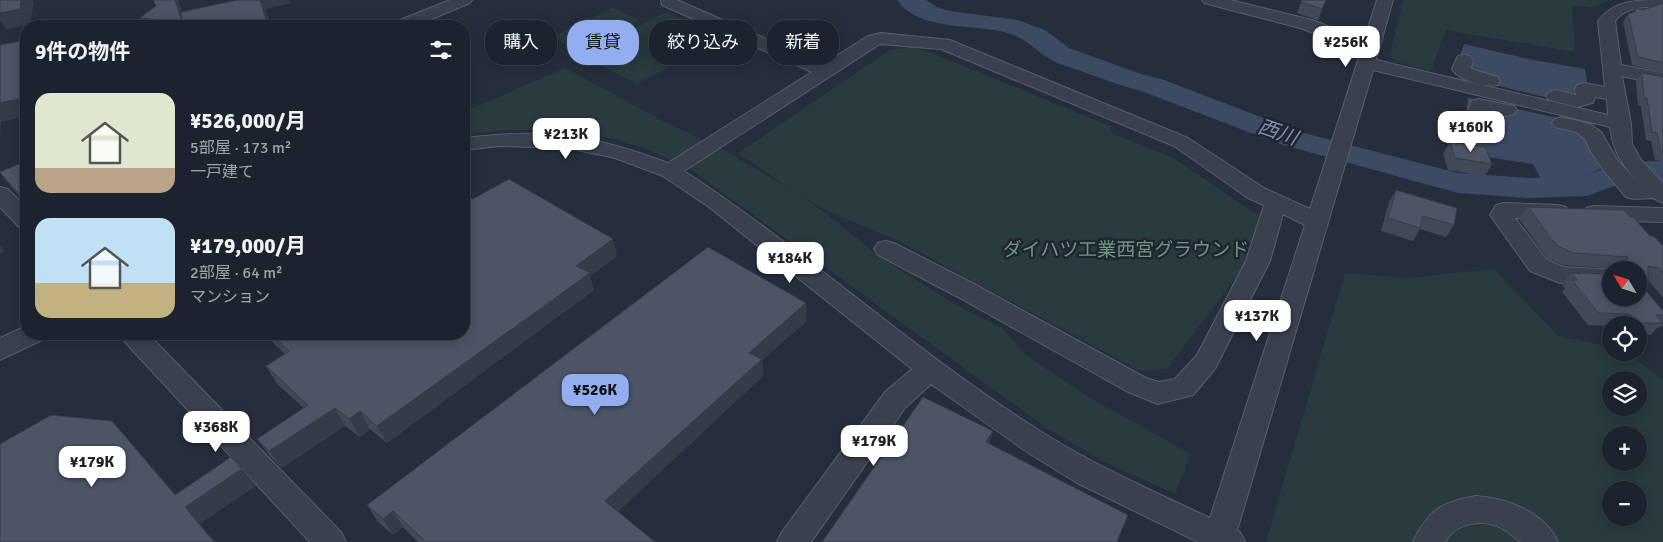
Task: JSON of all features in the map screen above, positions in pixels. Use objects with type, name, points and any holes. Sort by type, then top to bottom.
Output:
[{"type":"street","points":[[416,20],[464,0]]},
{"type":"street","points":[[669,0],[668,2],[826,72]]},
{"type":"street","points":[[1210,0],[1306,24],[1368,56],[1621,124]]},
{"type":"street","points":[[470,143],[499,140],[568,142],[621,153],[670,171],[716,202],[930,369],[1037,444],[1087,474],[1222,541],[1316,221],[1385,0]]},
{"type":"street","points":[[1649,188],[1622,144],[1621,124],[1611,68],[1606,21],[1610,15],[1622,6],[1641,2],[1663,1]]},
{"type":"street","points":[[670,171],[881,38],[937,42],[1181,142],[1256,193],[1316,221]]},
{"type":"street","points":[[1464,60],[1461,69],[1467,74],[1507,85],[1577,101],[1586,99],[1584,89],[1616,95]]},
{"type":"street","points":[[1611,68],[1663,79]]},
{"type":"street","points":[[1476,116],[1478,105],[1483,105],[1583,128],[1594,136],[1600,150],[1611,166],[1649,188]]},
{"type":"street","points":[[1128,140],[1142,126]]},
{"type":"street","points":[[0,194],[20,215]]},
{"type":"street","points":[[886,249],[967,291],[1137,386],[1158,393],[1183,388],[1206,362],[1258,261],[1276,202]]},
{"type":"street","points":[[1602,277],[1560,275],[1538,265],[1501,215],[1504,210],[1663,215]]},
{"type":"street","points":[[0,350],[20,340]]},
{"type":"street","points":[[140,340],[330,542]]},
{"type":"street","points":[[793,542],[895,400],[930,369]]},
{"type":"street","points":[[1429,542],[1439,524],[1461,511],[1485,509],[1511,517],[1533,531],[1542,542]]},
{"type":"green space","points":[[1403,0],[1608,0],[1593,8],[1572,5],[1575,52],[1446,30],[1431,71],[1396,62],[1390,55]]},
{"type":"green space","points":[[613,8],[639,20],[588,20]]},
{"type":"green space","points":[[667,12],[684,20],[651,20]]},
{"type":"green space","points":[[649,21],[649,65],[673,65],[637,84],[600,65],[639,65],[639,26]]},
{"type":"green space","points":[[567,30],[567,45],[557,40],[557,35]]},
{"type":"green space","name":"ダイハツ工業西宮グラウンド","points":[[917,47],[1110,126],[1113,134],[1173,158],[1262,218],[1244,267],[1167,369],[1140,371],[899,241],[821,208],[800,195],[881,258],[963,309],[1002,328],[1026,355],[1092,399],[1191,454],[1175,494],[1105,462],[1048,429],[689,168],[636,145],[588,134],[567,131],[525,130],[470,134],[470,109],[565,68],[663,121],[720,148],[792,190],[738,153],[890,50]]},
{"type":"green space","points":[[1494,269],[1558,336],[1602,345],[1602,361],[1638,361],[1663,380],[1663,542],[1266,542],[1345,273],[1406,278]]},
{"type":"water","points":[[1464,44],[1528,59],[1585,69],[1588,87],[1574,104],[1454,74]]},
{"type":"water","points":[[1468,98],[1589,125],[1602,133],[1605,167],[1573,181],[1541,179],[1533,164],[1462,153]]},
{"type":"building","points":[[0,0],[21,0],[20,9],[0,13]]},
{"type":"building","points":[[153,0],[175,0],[182,20],[140,18],[156,6]]},
{"type":"building","points":[[237,0],[260,0],[266,20],[182,20],[181,12]]},
{"type":"building","points":[[1302,0],[1326,0],[1322,9],[1301,2]]},
{"type":"building","points":[[1663,3],[1663,63],[1638,57],[1628,14],[1635,12],[1636,8],[1643,10]]},
{"type":"building","points":[[20,41],[20,98],[0,103],[0,45]]},
{"type":"building","points":[[1642,73],[1663,77],[1663,152],[1661,152],[1657,133],[1652,132],[1647,98],[1644,97]]},
{"type":"building","points":[[1450,142],[1485,147],[1492,164],[1455,158]]},
{"type":"building","points":[[20,164],[20,195],[0,173]]},
{"type":"building","points":[[509,179],[613,239],[576,266],[590,273],[377,426],[360,411],[349,419],[335,408],[269,451],[257,439],[308,405],[266,366],[289,351],[277,340],[470,340],[470,198],[473,199]]},
{"type":"building","points":[[1396,190],[1457,208],[1454,225],[1423,216],[1420,228],[1388,218]]},
{"type":"building","points":[[1528,207],[1624,210],[1663,246],[1663,273],[1659,268],[1648,266],[1648,261],[1623,261],[1628,257],[1573,253],[1556,245]]},
{"type":"building","points":[[708,247],[806,303],[749,353],[762,359],[605,501],[655,542],[426,542],[393,511],[383,519],[367,505]]},
{"type":"building","points":[[1571,273],[1602,274],[1602,306],[1648,306],[1648,293],[1663,311],[1663,315],[1656,315],[1663,323],[1647,323],[1647,316],[1598,313],[1572,280],[1577,280]]},
{"type":"building","points":[[923,397],[993,431],[986,442],[1128,515],[1117,542],[822,542]]},
{"type":"building","points":[[51,415],[112,421],[175,495],[231,457],[242,469],[185,507],[214,542],[0,542],[0,444]]},
{"type":"waterway","name":"西川","points":[[909,0],[930,13],[949,18],[1009,25],[1036,35],[1060,54],[1131,80],[1154,86],[1290,138],[1458,183],[1528,188],[1587,186],[1624,172],[1663,171]]}]
